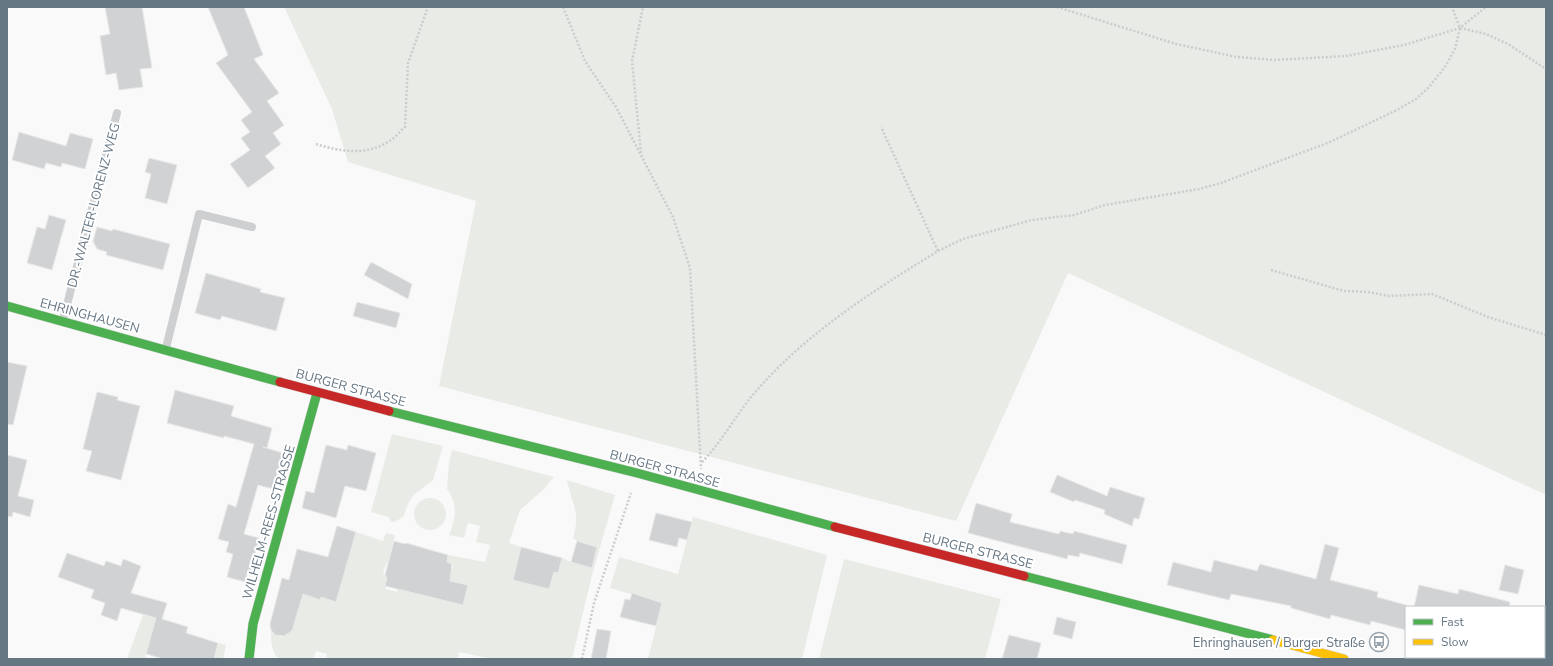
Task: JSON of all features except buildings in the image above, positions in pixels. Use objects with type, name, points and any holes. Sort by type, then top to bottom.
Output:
[{"type":"main road","name":"EHRINGHAUSEN","points":[[7,306],[166,349]]},
{"type":"main road","name":"BURGER STRASSE","points":[[166,349],[317,393],[637,474],[1344,659]]},
{"type":"main road","name":"WILHELM-REES-STRASSE","points":[[249,659],[253,624],[317,393]]},
{"type":"lane","name":"DR.-WALTER-LORENZ-WEG","points":[[62,320],[117,113]]},
{"type":"lane","points":[[166,349],[199,214],[252,227]]},
{"type":"path","points":[[316,144],[337,151],[368,151],[391,140],[404,127],[408,63],[428,7]]},
{"type":"path","points":[[563,7],[585,61],[616,107],[673,217],[690,268],[702,462],[701,491]]},
{"type":"path","points":[[641,155],[632,61],[643,7]]},
{"type":"path","points":[[1057,7],[1176,44],[1237,57],[1275,60],[1346,56],[1383,50],[1460,28],[1486,7]]},
{"type":"path","points":[[702,462],[709,455],[730,424],[758,389],[827,324],[938,251],[963,239],[1032,220],[1074,215],[1105,205],[1199,189],[1220,183],[1330,142],[1416,99],[1445,67],[1454,49],[1460,28],[1452,7]]},
{"type":"path","points":[[1460,28],[1486,34],[1508,44],[1546,70]]},
{"type":"path","points":[[881,127],[938,251]]},
{"type":"path","points":[[1271,270],[1344,292],[1368,292],[1389,296],[1432,294],[1488,317],[1546,335]]},
{"type":"path","points":[[582,659],[594,603],[637,474]]},
{"type":"shaded area","points":[[284,7],[1546,7],[1546,495],[1068,273],[956,521],[439,386],[476,201],[348,162],[332,109]]},
{"type":"shaded area","points":[[392,434],[443,446],[433,480],[415,494],[409,502],[404,516],[395,522],[391,522],[389,517],[371,512]]},
{"type":"shaded area","points":[[452,450],[554,477],[543,490],[520,510],[509,543],[521,547],[513,580],[549,589],[554,572],[558,573],[558,556],[571,562],[592,567],[597,547],[577,541],[573,538],[576,515],[567,480],[615,495],[592,575],[572,659],[492,659],[459,652],[457,659],[326,659],[327,654],[316,651],[313,659],[279,659],[274,653],[271,642],[271,630],[275,635],[282,637],[292,631],[303,592],[336,601],[356,532],[383,541],[386,533],[395,535],[388,563],[386,563],[383,574],[387,578],[386,589],[397,592],[398,589],[435,599],[451,574],[453,564],[447,562],[448,555],[485,562],[490,545],[476,542],[480,526],[468,523],[464,538],[449,535],[455,511],[453,500],[447,489],[449,463]],"holes":[[[455,582],[468,585],[463,604],[450,601]]]},
{"type":"shaded area","points":[[430,498],[441,503],[446,514],[441,525],[430,530],[419,525],[414,514],[419,503]]},
{"type":"shaded area","points":[[693,517],[827,555],[802,659],[648,659],[662,603],[610,588],[619,557],[678,574]]},
{"type":"shaded area","points":[[844,559],[1001,599],[985,659],[819,659]]},
{"type":"shaded area","points":[[143,615],[156,618],[145,657],[152,659],[127,659]]},
{"type":"shaded area","points":[[218,643],[226,645],[223,659],[214,659]]},
{"type":"traffic: fast","points":[[7,306],[280,382]]},
{"type":"traffic: fast","points":[[249,659],[253,624],[317,393]]},
{"type":"traffic: fast","points":[[389,411],[637,473],[835,527]]},
{"type":"traffic: fast","points":[[1024,576],[1273,640]]},
{"type":"traffic: slow","points":[[1273,640],[1344,659]]},
{"type":"traffic: jam","points":[[280,382],[389,411]]},
{"type":"traffic: jam","points":[[835,527],[1024,576]]},
{"type":"place","name":"Ehringhausen / Burger Straße","points":[[1379,642]]}]
